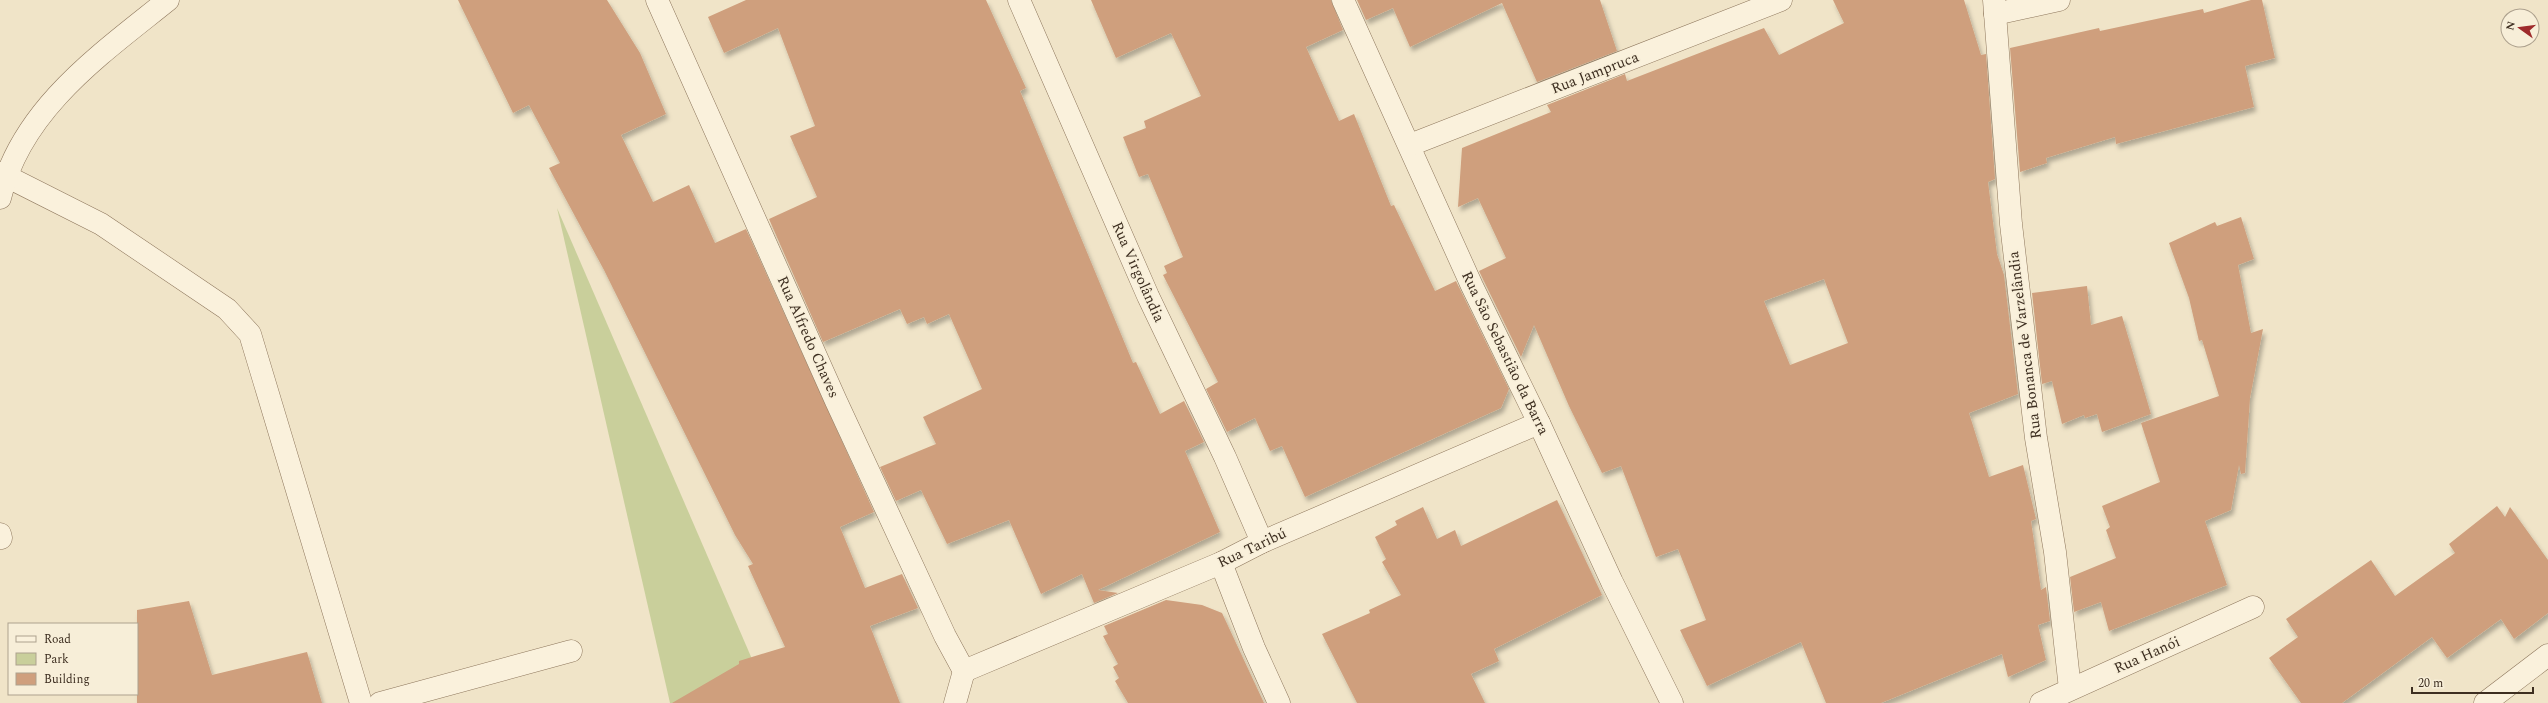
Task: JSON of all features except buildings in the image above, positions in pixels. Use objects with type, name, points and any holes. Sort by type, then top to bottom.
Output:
[{"type":"street","points":[[0,198],[3,174],[32,125],[78,73],[168,0]]},
{"type":"street","name":"Rua Alfredo Chaves","points":[[657,0],[836,401],[945,636],[964,671]]},
{"type":"street","name":"Rua Virgolândia","points":[[1019,0],[1148,296],[1225,457],[1262,542]]},
{"type":"street","name":"Rua São Sebastião da Barra","points":[[1343,0],[1410,145],[1472,286],[1539,423],[1612,582],[1672,703]]},
{"type":"street","name":"Rua Jampruca","points":[[1410,145],[1740,7],[1781,0]]},
{"type":"street","points":[[1994,7],[2059,0]]},
{"type":"street","name":"Rua Bonanca de Varzelândia","points":[[1994,7],[2011,224],[2036,438],[2055,552],[2070,689]]},
{"type":"street","points":[[3,174],[101,224],[227,309],[250,334],[361,703]]},
{"type":"street","name":"Rua Taribú","points":[[964,671],[1221,563],[1262,542],[1539,423]]},
{"type":"street","points":[[1221,563],[1254,648],[1279,703]]},
{"type":"street","name":"Rua Hanói","points":[[2041,703],[2253,607]]},
{"type":"street","points":[[380,703],[571,651]]},
{"type":"street","points":[[2485,703],[2548,655]]},
{"type":"street","points":[[955,703],[964,671]]},
{"type":"green space","points":[[557,208],[771,703],[670,703]]}]
